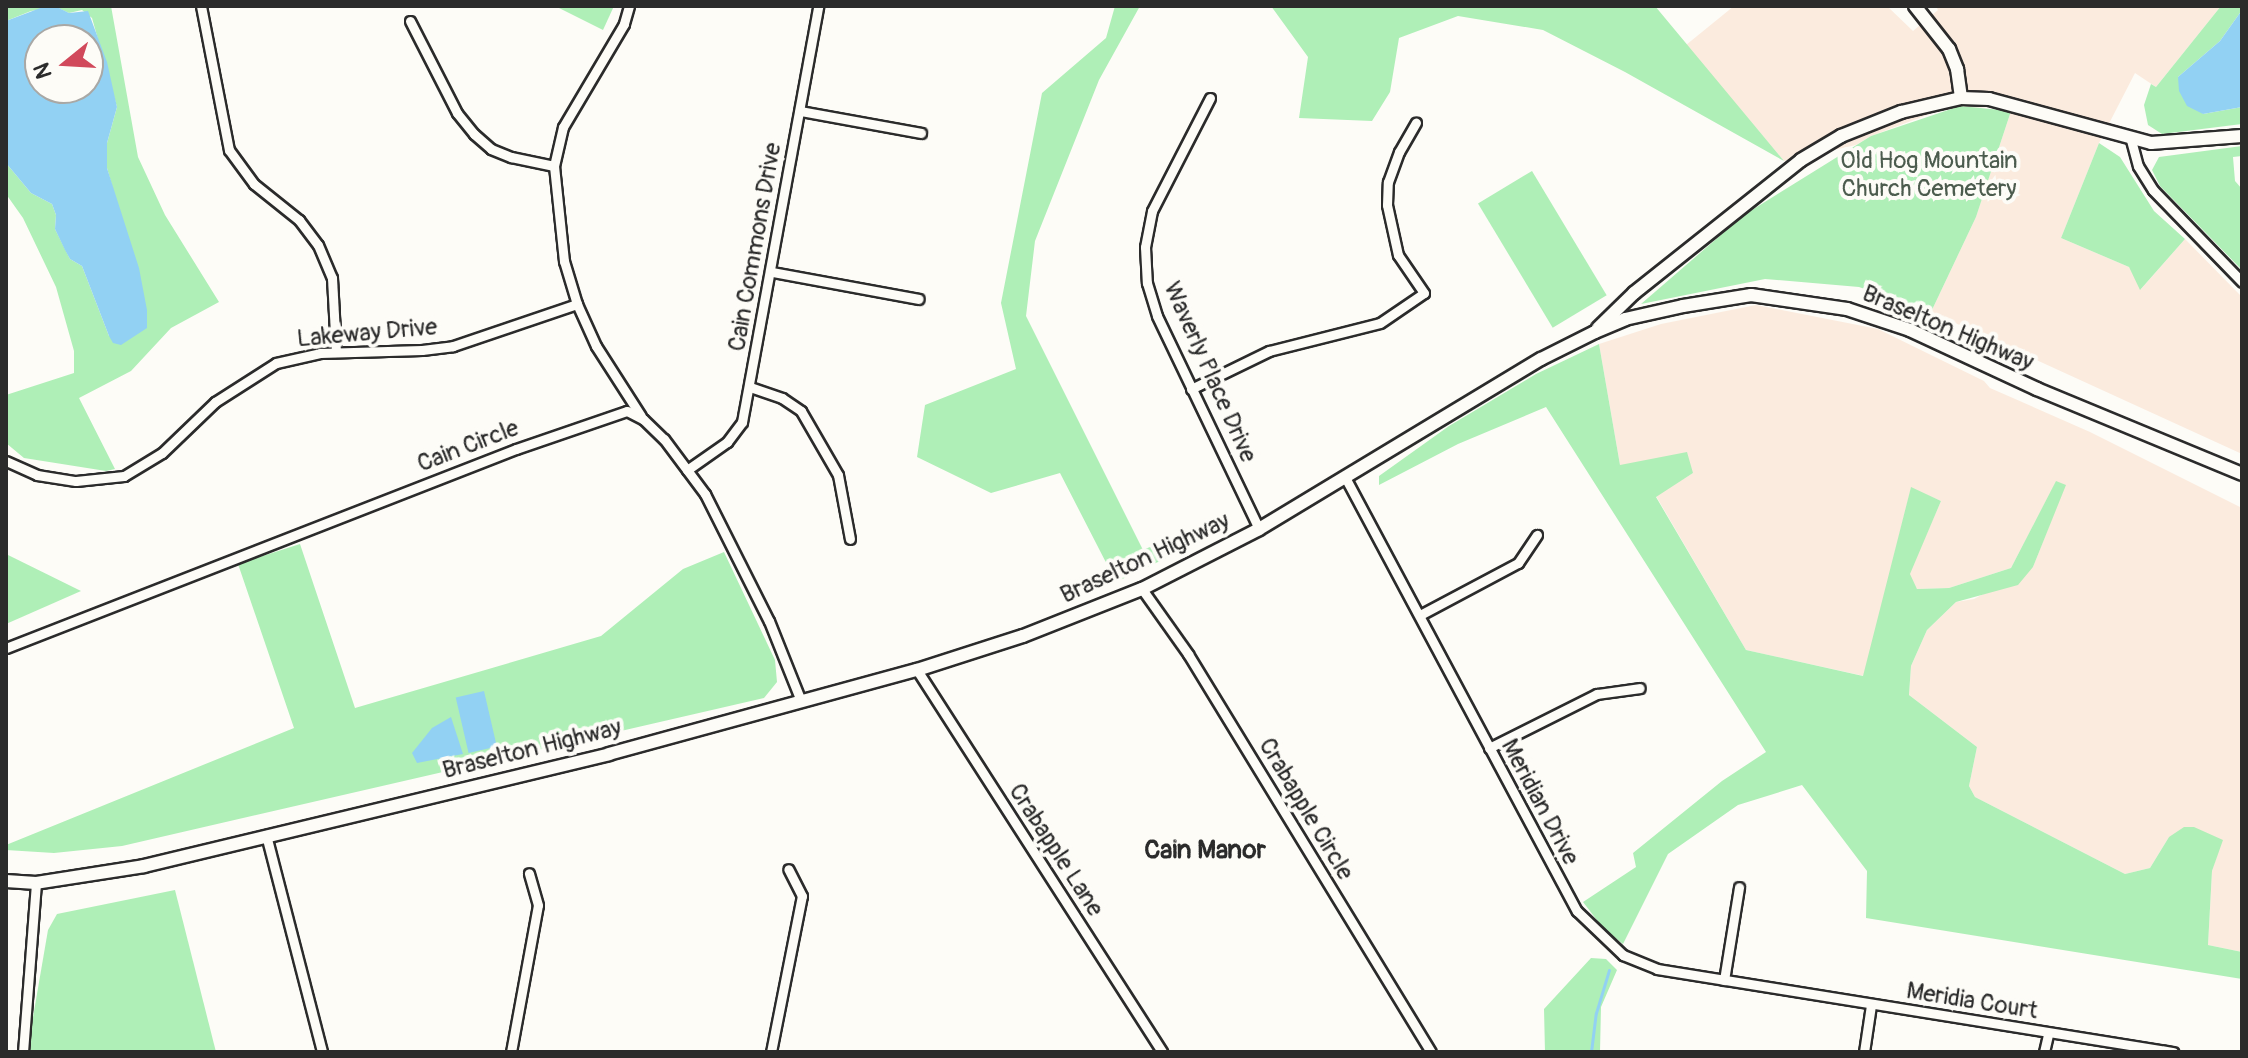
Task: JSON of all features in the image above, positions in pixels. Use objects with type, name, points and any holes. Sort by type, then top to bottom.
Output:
[{"type":"main road","points":[[1915,6],[1949,49],[1957,69],[1961,98]]},
{"type":"main road","points":[[1595,332],[1634,293],[1801,160],[1864,126],[1912,109],[1961,98],[2020,105],[2131,140],[2173,143],[2242,136]]},
{"type":"main road","name":"Braselton Highway","points":[[6,881],[36,883],[144,866],[609,754],[917,670],[1023,636],[1142,589],[1259,529],[1541,359],[1595,332],[1647,313],[1751,295],[1847,309],[1910,330],[2037,389],[2242,474]]},
{"type":"street","points":[[201,6],[229,150],[254,184],[299,220],[318,245],[332,278],[336,352]]},
{"type":"street","points":[[629,6],[624,24],[563,127],[554,166],[564,261],[577,304],[596,346],[643,419],[664,439],[705,494],[732,544],[801,701]]},
{"type":"street","name":"Cain Commons Drive","points":[[687,470],[727,442],[742,422],[772,272],[818,6]]},
{"type":"street","points":[[410,21],[457,113],[474,134],[491,149],[511,157],[554,166]]},
{"type":"street","name":"Waverly Place Drive","points":[[1210,98],[1152,211],[1145,247],[1147,283],[1157,316],[1259,529]]},
{"type":"street","points":[[800,111],[921,133]]},
{"type":"street","points":[[1191,389],[1269,351],[1380,323],[1424,293],[1398,255],[1387,205],[1388,182],[1399,152],[1416,122]]},
{"type":"street","points":[[2131,140],[2138,166],[2148,184],[2242,282]]},
{"type":"street","points":[[772,272],[919,299]]},
{"type":"street","name":"Lakeway Drive","points":[[6,461],[37,475],[76,481],[124,476],[162,453],[215,402],[276,363],[336,352],[422,350],[453,346],[577,304]]},
{"type":"street","points":[[750,387],[782,398],[801,411],[838,475],[850,539]]},
{"type":"street","name":"Cain Circle","points":[[6,648],[612,414],[627,411],[643,419]]},
{"type":"street","name":"Meridian Drive","points":[[1346,479],[1577,911],[1596,932],[1623,955],[1657,969],[1871,1005]]},
{"type":"street","points":[[1420,615],[1518,563],[1537,535]]},
{"type":"street","name":"Crabapple Circle","points":[[1142,589],[1188,654],[1431,1052]]},
{"type":"street","name":"Crabapple Lane","points":[[917,670],[1162,1052]]},
{"type":"street","points":[[1489,748],[1597,694],[1640,688]]},
{"type":"street","points":[[266,835],[322,1052]]},
{"type":"street","points":[[771,1052],[802,896],[788,869]]},
{"type":"street","points":[[511,1052],[538,905],[529,873]]},
{"type":"street","points":[[23,1052],[36,883]]},
{"type":"street","points":[[1724,980],[1739,887]]},
{"type":"street","points":[[1864,1052],[1871,1005]]},
{"type":"street","name":"Meridia Court","points":[[1871,1005],[2048,1034],[2044,1052]]},
{"type":"street","points":[[2048,1034],[2173,1052]]},
{"type":"shaded area","points":[[1734,6],[1887,6],[1913,31],[1938,10],[1936,6],[2221,6],[2156,87],[2135,73],[2099,143],[2061,238],[2129,267],[2141,289],[2185,239],[2242,297],[2242,454],[1931,312],[1976,217],[2011,111],[1993,107],[1943,109],[1871,136],[1856,145],[1784,161],[1686,45]]},
{"type":"shaded area","points":[[1756,305],[1878,329],[1984,381],[1990,388],[2090,432],[2242,508],[2242,952],[2208,945],[2212,871],[2222,840],[2169,837],[2150,868],[2125,874],[1975,797],[1969,786],[1977,747],[1909,695],[1911,666],[1927,630],[1956,602],[1974,599],[2033,567],[2065,485],[2056,482],[2011,568],[1949,588],[1917,589],[1909,574],[1941,501],[1911,488],[1864,676],[1746,650],[1656,496],[1693,473],[1620,465],[1599,344],[1661,324]]},
{"type":"green space","points":[[6,6],[111,6],[138,157],[165,215],[219,302],[171,328],[131,371],[79,398],[115,469],[106,471],[24,458],[6,443],[6,395],[74,373],[74,351],[56,287],[23,218],[6,194],[6,163],[31,193],[52,204],[56,215],[55,229],[70,259],[82,266],[109,336],[115,196],[107,168],[107,143],[117,107],[104,61],[104,24],[94,24],[92,18],[82,10],[69,13],[56,7],[31,11],[6,21]]},
{"type":"green space","points":[[555,6],[614,6],[603,30]]},
{"type":"green space","points":[[1115,6],[1140,6],[1099,80],[1035,241],[1026,316],[1143,550],[1223,515],[1223,531],[1116,582],[1060,473],[991,493],[917,457],[925,405],[1016,369],[1001,303],[1042,93],[1106,38]]},
{"type":"green space","points":[[1271,6],[1655,6],[1784,161],[1543,30],[1458,16],[1399,38],[1390,92],[1372,121],[1299,118],[1308,57]]},
{"type":"green space","points":[[2221,6],[2242,6],[2242,10],[2220,41],[2178,77],[2203,114],[2242,107],[2242,124],[2162,134],[2148,125],[2144,105],[2151,84],[2156,87]]},
{"type":"green space","name":"Old Hog Mountain Church Cemetery","points":[[1960,106],[2011,111],[1976,217],[1931,312],[1859,287],[1765,279],[1641,304],[1744,215],[1871,136]]},
{"type":"green space","points":[[2099,143],[2120,157],[2154,211],[2185,239],[2140,290],[2129,267],[2061,238]]},
{"type":"green space","points":[[2242,146],[2242,156],[2233,157],[2235,181],[2242,189],[2242,270],[2160,186],[2152,170],[2159,157]]},
{"type":"green space","points":[[1532,171],[1607,295],[1553,328],[1478,203]]},
{"type":"green space","points":[[1599,344],[1620,465],[1687,452],[1693,473],[1656,497],[1746,650],[1863,676],[1911,487],[1941,501],[1910,574],[1917,589],[1949,588],[2011,568],[2056,481],[2066,485],[2033,567],[2018,585],[1956,602],[1927,630],[1911,666],[1909,695],[1977,747],[1969,786],[1975,797],[2125,874],[2150,868],[2169,837],[2184,827],[2194,827],[2223,840],[2212,871],[2208,945],[2242,952],[2242,979],[1866,918],[1867,871],[1802,785],[1738,805],[1668,854],[1623,944],[1603,928],[1583,902],[1636,867],[1633,853],[1722,781],[1766,752],[1546,407],[1458,444],[1379,485],[1379,476],[1449,426],[1536,374]]},
{"type":"green space","points":[[300,544],[355,708],[601,636],[683,569],[724,552],[775,660],[777,682],[764,698],[122,846],[54,853],[6,850],[6,845],[294,728],[238,564]]},
{"type":"green space","points":[[6,554],[81,591],[6,624]]},
{"type":"green space","points":[[175,890],[216,1052],[27,1052],[48,930],[57,914]]},
{"type":"green space","points":[[1591,958],[1606,959],[1617,970],[1601,1007],[1600,1052],[1545,1052],[1544,1009]]},
{"type":"water","points":[[43,7],[57,7],[69,13],[88,11],[93,24],[24,24],[24,104],[104,104],[104,54],[117,107],[107,143],[107,168],[139,268],[147,328],[121,345],[113,343],[82,266],[70,259],[55,229],[56,215],[52,204],[31,193],[6,163],[6,21]]},
{"type":"water","points":[[2242,10],[2242,107],[2203,114],[2187,106],[2179,91],[2178,77],[2220,41]]},
{"type":"water","points":[[484,691],[497,747],[469,753],[456,698]]},
{"type":"water","points":[[451,717],[463,754],[417,763],[412,753],[432,728]]},
{"type":"waterway","points":[[1591,1052],[1596,1013],[1609,970]]},
{"type":"district","name":"Cain Manor","points":[[1205,851]]}]
